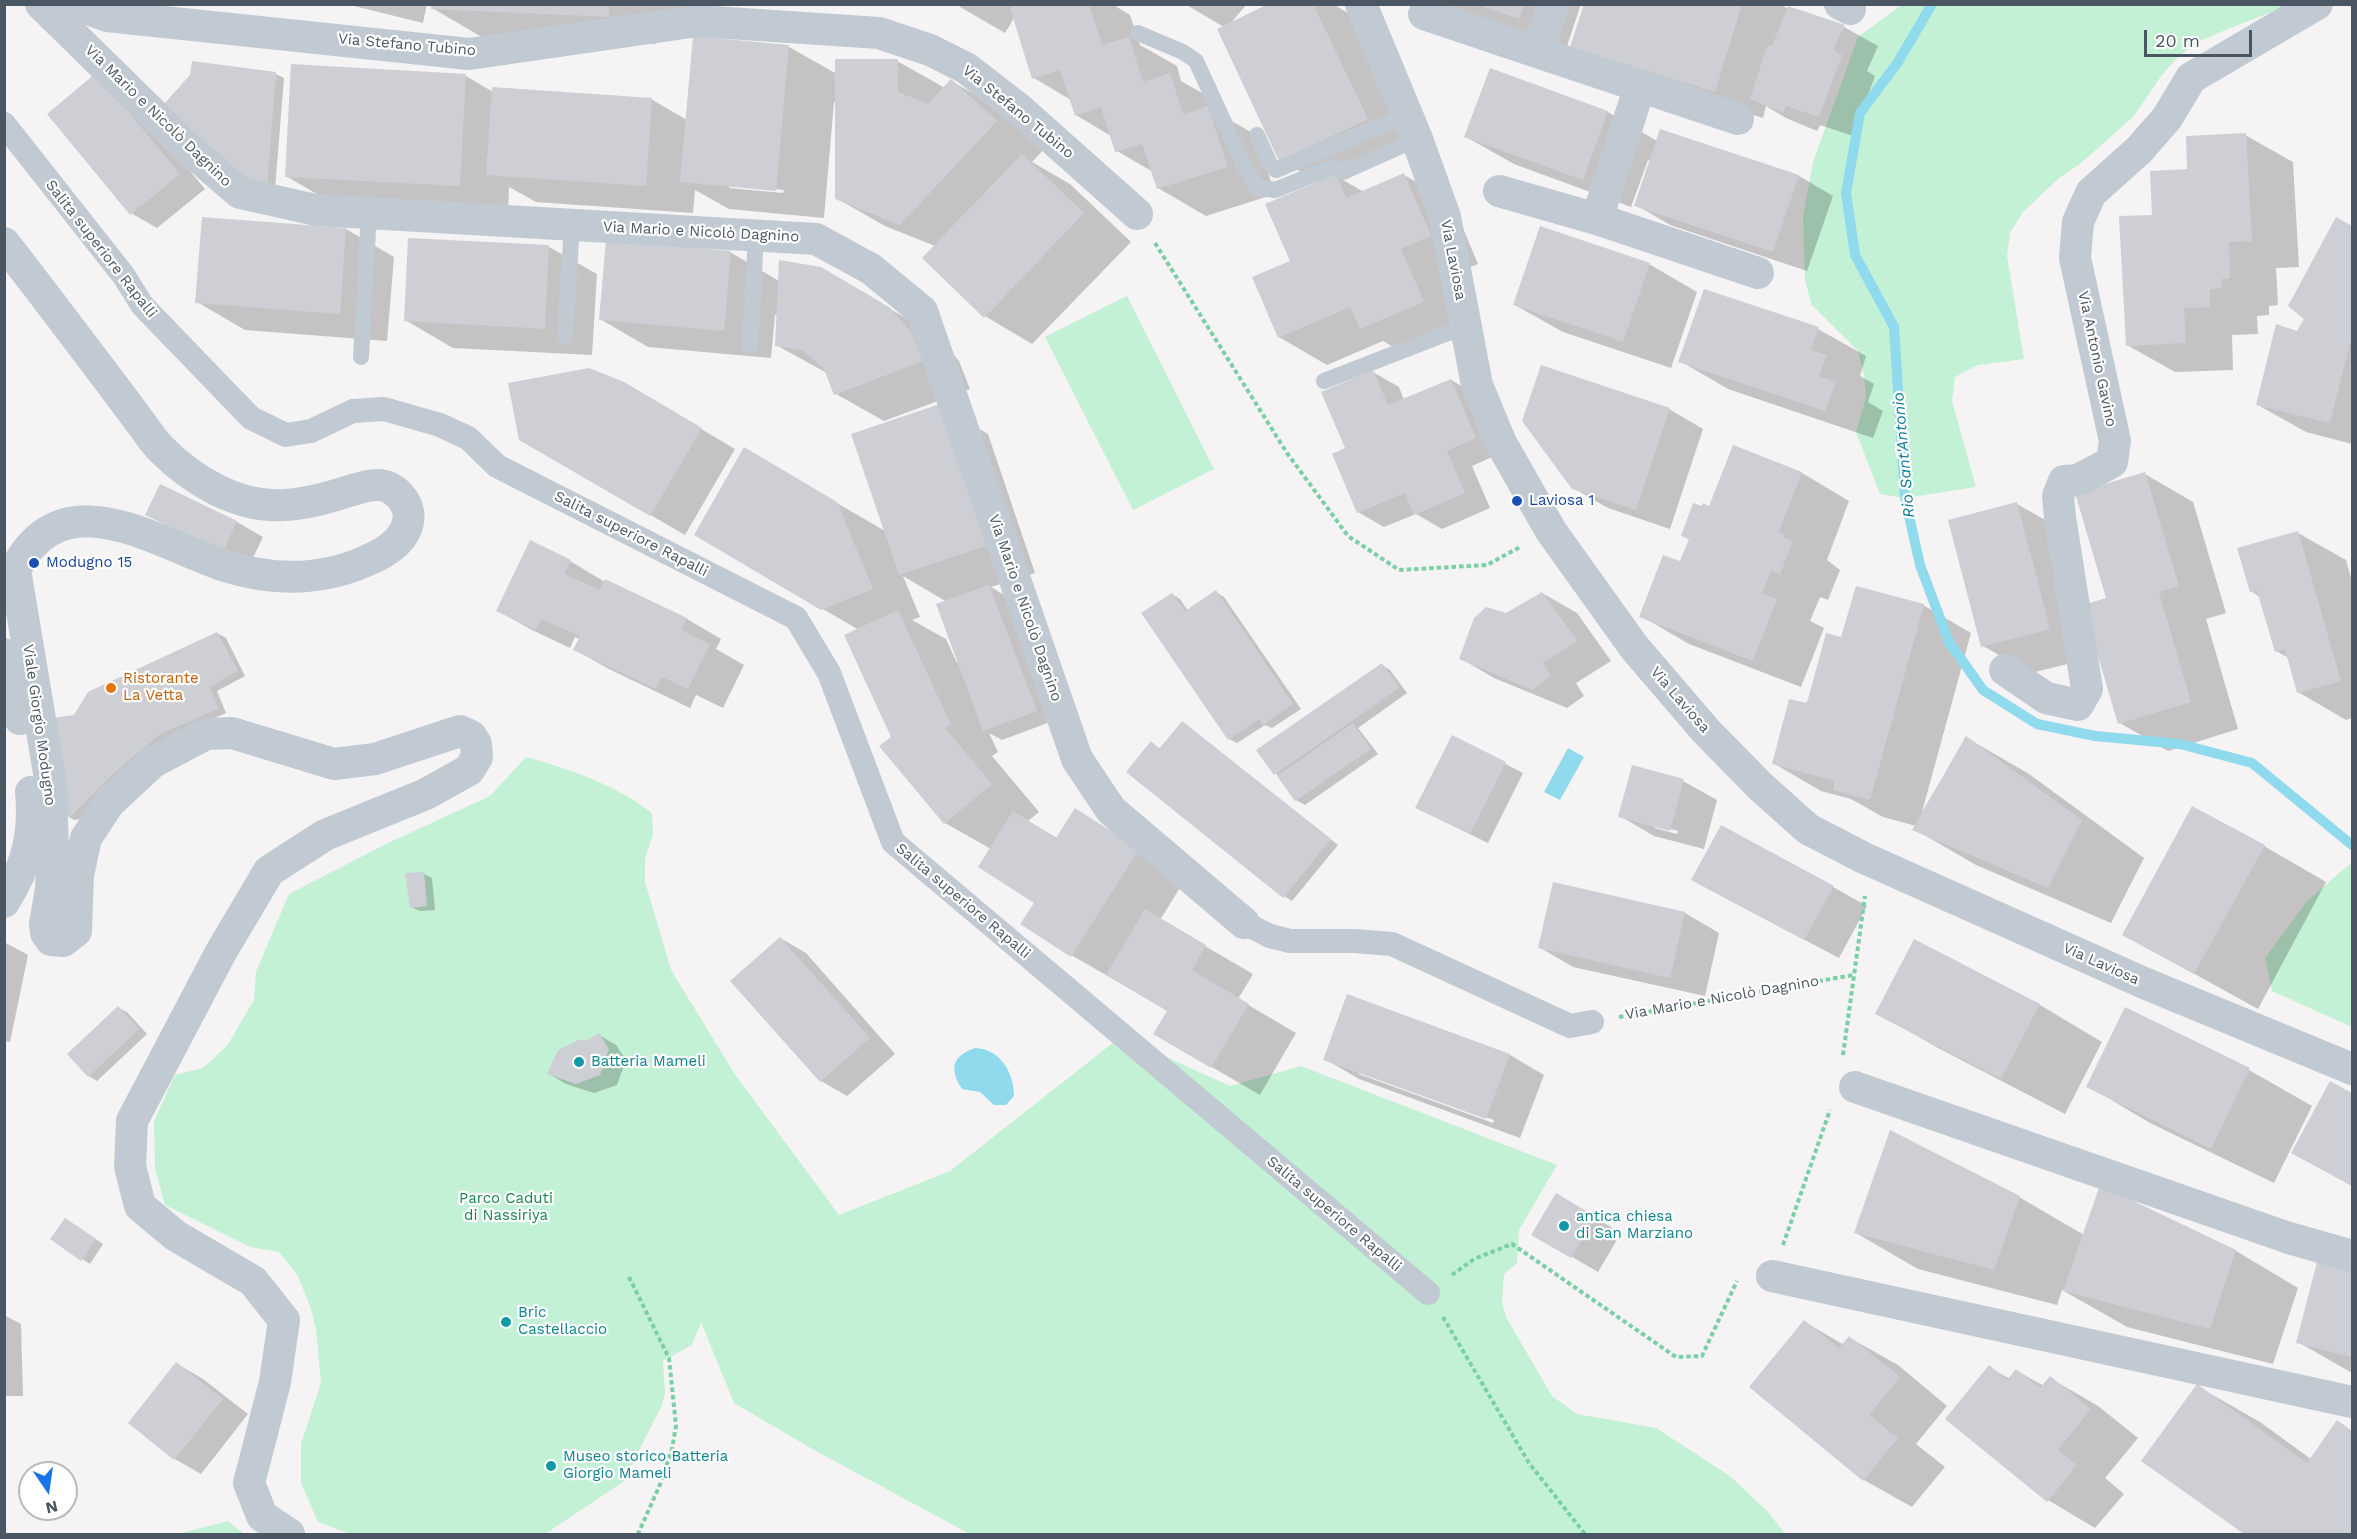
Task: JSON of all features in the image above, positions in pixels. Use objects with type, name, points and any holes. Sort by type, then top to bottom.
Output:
[{"type":"street","name":"Via Mario e Nicolò Dagnino","points":[[41,4],[190,150],[240,193],[316,210],[816,239],[871,269],[922,311],[1077,759],[1111,810],[1244,923]]},
{"type":"street","name":"Via Stefano Tubino","points":[[75,4],[107,16],[469,54],[698,21],[812,16],[879,33],[930,50],[966,68],[1019,109],[1137,214]]},
{"type":"street","name":"Via Laviosa","points":[[1360,4],[1412,127],[1445,217],[1477,385],[1501,443],[1551,531],[1634,647],[1698,723],[1760,786],[1808,829],[1864,858],[2144,983],[2352,1069]]},
{"type":"street","points":[[1537,52],[1554,4]]},
{"type":"street","name":"Via Antonio Gavino","points":[[2005,670],[2046,698],[2067,703],[2078,705],[2087,688],[2070,589],[2058,496],[2064,481],[2078,480],[2112,462],[2115,441],[2075,258],[2078,222],[2091,193],[2139,150],[2167,118],[2191,78],[2317,4]]},
{"type":"street","points":[[1424,14],[1738,119]]},
{"type":"street","points":[[1597,219],[1640,86]]},
{"type":"street","name":"Salita superiore Rapalli","points":[[4,124],[124,276],[142,305],[251,418],[286,435],[311,431],[353,411],[384,409],[440,425],[468,438],[497,466],[796,618],[829,673],[893,842],[1428,1293]]},
{"type":"street","points":[[1500,191],[1597,219],[1758,273]]},
{"type":"street","name":"Viale Giorgio Modugno","points":[[4,243],[161,449],[205,484],[243,502],[282,506],[315,502],[378,484],[393,490],[404,501],[409,520],[402,537],[382,554],[343,571],[302,578],[273,576],[227,567],[138,531],[109,522],[64,524],[44,533],[24,551],[10,574],[51,785],[53,853],[51,889],[45,924],[46,933],[51,940],[63,941],[76,931],[78,875],[86,838],[109,803],[153,762],[206,734],[232,734],[334,764],[375,759],[460,731],[471,736],[476,744],[477,757],[469,770],[426,794],[325,835],[269,871],[221,952],[132,1121],[130,1166],[140,1206],[176,1236],[253,1281],[284,1320],[275,1382],[249,1483],[262,1516],[289,1534]]},
{"type":"street","points":[[4,654],[11,676],[27,754],[33,815],[27,858],[4,902]]},
{"type":"street","points":[[1244,923],[1270,936],[1290,941],[1354,940],[1392,944],[1570,1026],[1592,1022]]},
{"type":"street","points":[[1847,1085],[2289,1238],[2352,1256]]},
{"type":"street","points":[[1773,1276],[2352,1402]]},
{"type":"lane","points":[[1138,33],[1182,52],[1196,61],[1246,170],[1257,186],[1275,190],[1333,167],[1343,172],[1412,127]]},
{"type":"lane","points":[[1257,135],[1270,164],[1276,170],[1412,127]]},
{"type":"lane","points":[[361,357],[369,213]]},
{"type":"lane","points":[[565,336],[572,225]]},
{"type":"lane","points":[[750,345],[756,235]]},
{"type":"lane","points":[[1324,381],[1466,326]]},
{"type":"path","points":[[1137,214],[1287,453],[1348,536],[1399,570],[1487,565],[1551,531]]},
{"type":"path","points":[[1585,1534],[1529,1463],[1428,1293],[1474,1259],[1512,1244],[1676,1357],[1702,1356],[1739,1277],[1773,1276],[1847,1085],[1853,975],[1865,892]]},
{"type":"path","name":"Via Mario e Nicolò Dagnino","points":[[1592,1022],[1853,975]]},
{"type":"path","points":[[629,1278],[669,1358],[676,1426],[672,1449],[659,1487],[638,1534]]},
{"type":"green space","points":[[1903,4],[2289,5],[2196,43],[2177,58],[2161,76],[2134,116],[2080,164],[2059,178],[2023,212],[2010,233],[2007,256],[2024,359],[1978,365],[1955,377],[1952,401],[1976,487],[1905,498],[1880,494],[1856,432],[1866,398],[1864,375],[1858,351],[1812,305],[1805,281],[1803,216],[1813,162],[1858,37]]},
{"type":"green space","points":[[1127,296],[1214,469],[1133,510],[1045,337]]},
{"type":"green space","name":"Parco Caduti di Nassiriya","points":[[526,757],[608,786],[652,813],[653,835],[645,859],[645,882],[671,970],[736,1076],[839,1215],[950,1171],[1128,1031],[1164,1056],[1230,1086],[1301,1066],[1557,1165],[1519,1230],[1517,1263],[1504,1274],[1502,1302],[1506,1317],[1552,1396],[1577,1414],[1656,1428],[1730,1476],[1768,1512],[1785,1534],[970,1534],[814,1450],[734,1403],[701,1322],[692,1345],[663,1361],[665,1394],[661,1407],[623,1482],[545,1534],[350,1534],[318,1522],[301,1483],[301,1444],[321,1383],[316,1329],[298,1276],[279,1252],[250,1247],[165,1205],[155,1169],[154,1121],[175,1075],[203,1068],[227,1046],[254,1000],[256,972],[289,894],[386,844],[490,796]]},
{"type":"green space","points":[[2352,862],[2352,1027],[2272,991],[2265,958],[2307,901]]},
{"type":"green space","points":[[228,1521],[244,1534],[178,1534]]},
{"type":"water","points":[[1568,748],[1584,757],[1560,800],[1544,792]]},
{"type":"water","points":[[975,1048],[992,1053],[1004,1063],[1011,1079],[1014,1096],[1006,1105],[994,1105],[980,1092],[962,1089],[958,1082],[954,1069],[957,1059]]},
{"type":"building","points":[[431,4],[609,4],[609,17],[431,9]]},
{"type":"building","points":[[1022,4],[1089,4],[1102,45],[1129,37],[1143,82],[1170,73],[1183,114],[1208,106],[1228,167],[1157,189],[1142,144],[1115,152],[1101,107],[1075,116],[1060,70],[1032,79],[1010,8]]},
{"type":"building","points":[[1268,4],[1313,4],[1368,119],[1279,161],[1217,29]]},
{"type":"building","points":[[1475,4],[1524,4],[1519,19]]},
{"type":"building","points":[[1584,4],[1742,4],[1715,92],[1570,47]]},
{"type":"building","points":[[1788,6],[1845,25],[1833,50],[1842,55],[1819,117],[1786,106],[1783,113],[1750,99],[1767,46],[1772,46]]},
{"type":"building","points":[[693,36],[789,45],[776,191],[680,182]]},
{"type":"building","points":[[835,59],[898,59],[898,92],[928,104],[951,79],[997,121],[900,225],[835,199]]},
{"type":"building","points":[[192,61],[276,72],[267,186],[253,183],[239,175],[164,104],[190,75]]},
{"type":"building","points":[[291,64],[466,74],[460,186],[285,177]]},
{"type":"building","points":[[1490,68],[1608,111],[1583,180],[1464,137]]},
{"type":"building","points":[[96,73],[180,174],[130,215],[47,114]]},
{"type":"building","points":[[492,87],[652,98],[646,186],[486,175]]},
{"type":"building","points":[[1660,129],[1799,175],[1773,252],[1634,206]]},
{"type":"building","points":[[2246,133],[2252,241],[2229,242],[2230,278],[2221,279],[2222,288],[2210,289],[2210,307],[2184,308],[2186,343],[2126,346],[2119,216],[2152,215],[2150,171],[2187,169],[2186,136]]},
{"type":"building","points":[[1022,154],[1084,213],[984,318],[922,258]]},
{"type":"building","points":[[1404,173],[1431,236],[1401,249],[1424,302],[1360,329],[1350,307],[1278,338],[1252,277],[1290,261],[1265,204],[1336,174],[1346,198]]},
{"type":"building","points":[[202,217],[346,228],[340,314],[195,303]]},
{"type":"building","points":[[2336,217],[2352,226],[2352,341],[2330,423],[2256,405],[2276,324],[2297,331],[2304,319],[2288,306]]},
{"type":"building","points":[[1540,226],[1650,263],[1623,342],[1513,305]]},
{"type":"building","points":[[408,238],[549,245],[545,329],[404,321]]},
{"type":"building","points":[[606,240],[731,251],[724,331],[599,320]]},
{"type":"building","points":[[779,260],[821,267],[889,307],[911,332],[923,361],[834,395],[824,369],[802,350],[775,346]]},
{"type":"building","points":[[1704,289],[1819,327],[1811,350],[1827,355],[1819,376],[1836,382],[1825,411],[1678,362]]},
{"type":"building","points":[[1541,365],[1670,408],[1636,510],[1572,489],[1522,421]]},
{"type":"building","points":[[589,368],[624,382],[702,428],[650,516],[519,440],[508,383]]},
{"type":"building","points":[[1373,370],[1388,405],[1451,379],[1476,438],[1447,451],[1465,493],[1414,515],[1405,493],[1357,513],[1332,454],[1345,448],[1321,392]]},
{"type":"building","points":[[940,404],[988,545],[899,575],[851,434]]},
{"type":"building","points":[[1733,445],[1802,472],[1779,532],[1785,534],[1784,538],[1793,541],[1780,574],[1771,570],[1762,594],[1777,599],[1753,661],[1639,617],[1663,555],[1680,561],[1689,539],[1681,536],[1693,503],[1702,506],[1703,503],[1709,506]]},
{"type":"building","points":[[744,447],[837,502],[873,589],[821,610],[694,535]]},
{"type":"building","points":[[2145,472],[2179,586],[2159,592],[2191,702],[2118,724],[2083,605],[2106,598],[2075,493]]},
{"type":"building","points":[[160,484],[237,521],[223,552],[145,515]]},
{"type":"building","points":[[2017,502],[2050,629],[1981,647],[1948,520]]},
{"type":"building","points":[[2298,531],[2341,681],[2297,693],[2285,649],[2275,652],[2257,591],[2250,592],[2237,548]]},
{"type":"building","points":[[530,540],[571,560],[564,574],[600,590],[605,579],[687,618],[681,630],[710,644],[688,689],[662,677],[656,689],[573,650],[580,636],[541,619],[536,630],[496,611]]},
{"type":"building","points":[[989,585],[1037,711],[983,731],[936,604]]},
{"type":"building","points":[[1856,586],[1924,604],[1870,800],[1833,790],[1835,781],[1772,764],[1789,699],[1807,703],[1826,633],[1841,637]]},
{"type":"building","points":[[1216,590],[1293,704],[1263,725],[1259,719],[1228,740],[1141,613],[1172,593],[1185,611]]},
{"type":"building","points":[[1542,592],[1578,641],[1543,663],[1551,676],[1532,690],[1459,659],[1474,618],[1486,607],[1506,613]]},
{"type":"building","points":[[898,610],[951,725],[945,728],[992,784],[944,824],[879,746],[891,737],[844,635]]},
{"type":"building","points":[[217,632],[238,671],[210,687],[218,709],[160,734],[115,772],[72,815],[65,816],[52,718],[74,715],[88,692]]},
{"type":"building","points":[[1382,663],[1399,688],[1274,775],[1256,750]]},
{"type":"building","points":[[1182,721],[1331,839],[1283,898],[1126,772],[1151,741],[1159,749]]},
{"type":"building","points":[[1353,723],[1371,749],[1295,801],[1277,776]]},
{"type":"building","points":[[1452,735],[1506,762],[1470,834],[1415,808]]},
{"type":"building","points":[[1966,736],[2082,820],[2048,888],[1912,830]]},
{"type":"building","points":[[1632,765],[1684,779],[1670,831],[1618,817]]},
{"type":"building","points":[[2192,806],[2265,845],[2194,974],[2122,935]]},
{"type":"building","points":[[1075,808],[1139,849],[1071,957],[1020,924],[1034,903],[978,867],[1013,811],[1056,838]]},
{"type":"building","points":[[1721,825],[1834,886],[1804,940],[1691,880]]},
{"type":"building","points":[[424,872],[427,906],[410,908],[405,873]]},
{"type":"building","points":[[1553,882],[1685,912],[1670,978],[1538,948]]},
{"type":"building","points":[[1145,909],[1206,945],[1192,970],[1249,1004],[1211,1068],[1153,1034],[1167,1011],[1106,975]]},
{"type":"building","points":[[780,937],[870,1038],[820,1082],[730,981]]},
{"type":"building","points":[[1914,939],[2040,1004],[2001,1079],[1875,1014]]},
{"type":"building","points":[[1347,994],[1510,1054],[1486,1119],[1323,1060]]},
{"type":"building","points":[[118,1006],[139,1029],[88,1077],[67,1054]]},
{"type":"building","points":[[2125,1007],[2250,1068],[2211,1149],[2086,1087]]},
{"type":"building","name":"Batteria Mameli","points":[[599,1033],[609,1049],[600,1075],[576,1084],[547,1074],[558,1050],[581,1039],[586,1041]]},
{"type":"building","points":[[2330,1081],[2352,1093],[2352,1186],[2291,1153]]},
{"type":"building","points":[[1890,1130],[2020,1196],[1994,1270],[1854,1233]]},
{"type":"building","points":[[2100,1185],[2236,1250],[2210,1329],[2063,1291]]},
{"type":"building","name":"antica chiesa di San Marziano","points":[[1556,1193],[1596,1217],[1571,1258],[1531,1235]]},
{"type":"building","points":[[65,1218],[96,1239],[81,1261],[50,1239]]},
{"type":"building","points":[[2317,1262],[2352,1271],[2352,1357],[2296,1343]]},
{"type":"building","points":[[1804,1320],[1839,1348],[1849,1336],[1900,1377],[1869,1415],[1898,1438],[1863,1481],[1749,1387]]},
{"type":"building","points":[[176,1362],[223,1399],[174,1460],[128,1423]]},
{"type":"building","points":[[1989,1365],[2007,1380],[2016,1369],[2040,1388],[2050,1376],[2091,1409],[2058,1450],[2077,1465],[2047,1502],[1945,1419]]},
{"type":"building","points":[[2197,1384],[2307,1463],[2337,1420],[2352,1431],[2352,1534],[2244,1534],[2141,1461]]},
{"type":"waterway","name":"Rio Sant'Antonio","points":[[1932,4],[1898,62],[1860,113],[1846,193],[1855,255],[1894,327],[1905,498],[1920,565],[1949,642],[1983,690],[2037,724],[2095,736],[2180,744],[2252,763],[2352,845]]},
{"type":"place","name":"Laviosa 1","points":[[1517,501]]},
{"type":"place","name":"Modugno 15","points":[[34,563]]},
{"type":"place","name":"Ristorante La Vetta","points":[[111,688]]},
{"type":"place","name":"Batteria Mameli","points":[[579,1062]]},
{"type":"place","name":"antica chiesa di San Marziano","points":[[1564,1226]]},
{"type":"place","name":"Bric Castellaccio","points":[[506,1322]]},
{"type":"place","name":"Museo storico Batteria Giorgio Mameli","points":[[551,1466]]}]
